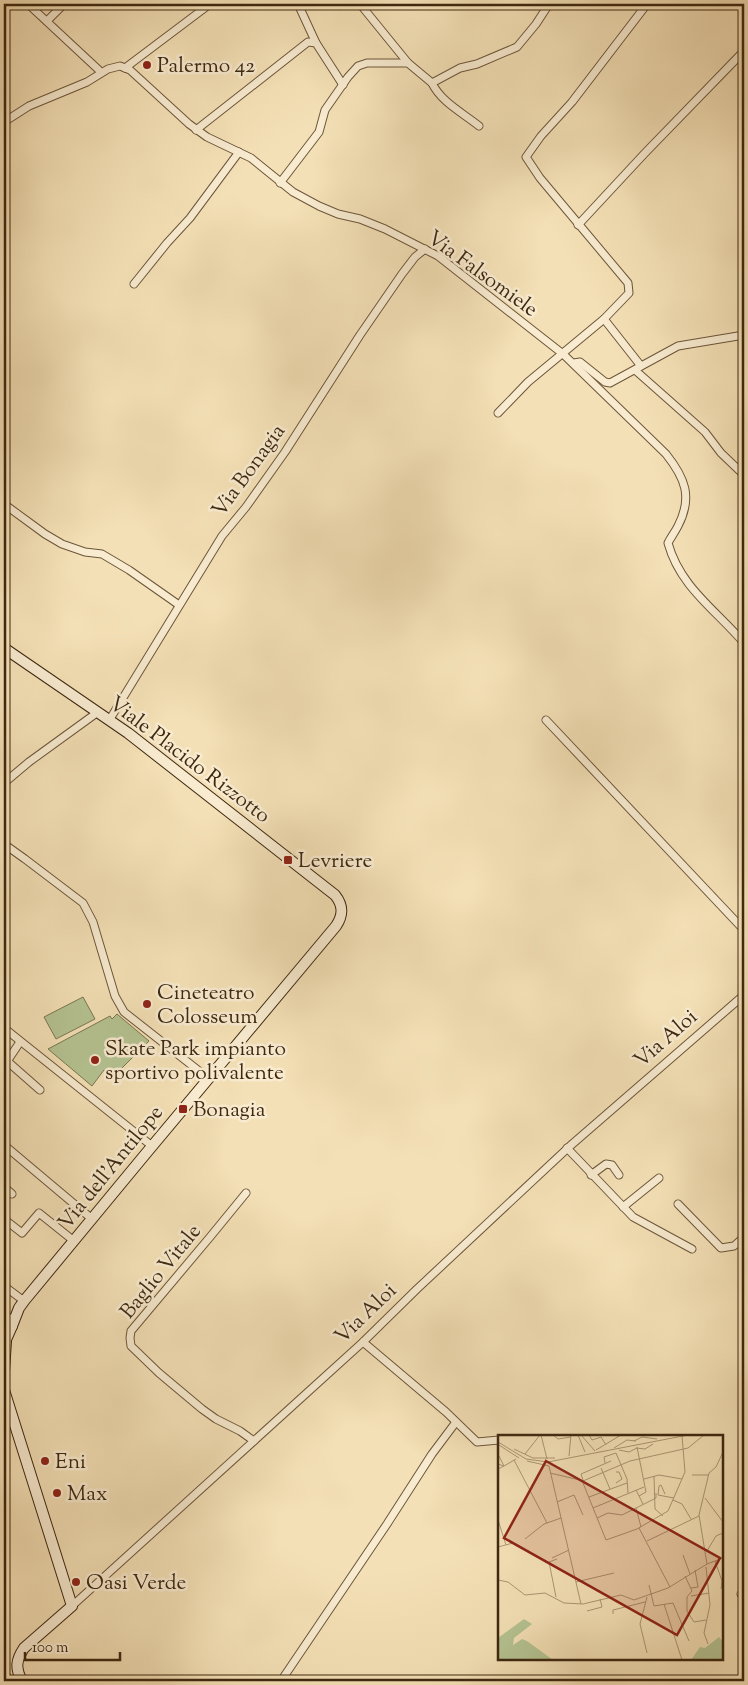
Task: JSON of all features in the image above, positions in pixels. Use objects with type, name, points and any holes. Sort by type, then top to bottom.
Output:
[{"type":"main road","points":[[4,1677],[6,1681]]},
{"type":"street","points":[[28,4],[101,72]]},
{"type":"street","points":[[46,21],[64,4]]},
{"type":"street","points":[[4,121],[29,106],[86,82],[114,66],[125,68],[210,4]]},
{"type":"street","points":[[298,4],[316,43],[343,85]]},
{"type":"street","points":[[360,4],[408,63],[432,83],[435,91],[479,126]]},
{"type":"street","points":[[432,83],[460,68],[477,64],[517,47],[536,24],[549,4]]},
{"type":"street","points":[[498,413],[528,382],[604,319],[628,296],[630,289],[628,283],[531,167],[526,157],[541,136],[572,102],[647,4]]},
{"type":"street","points":[[196,130],[308,42],[316,43]]},
{"type":"street","points":[[578,225],[744,51]]},
{"type":"street","points":[[280,183],[320,132],[325,110],[358,66],[367,63],[408,63]]},
{"type":"street","name":"Via Falsomiele","points":[[125,68],[140,78],[196,130],[218,144],[251,158],[293,192],[319,206],[368,223],[438,256],[574,364],[666,454],[677,468],[684,484],[687,500],[678,526],[668,543],[670,550],[686,582],[744,642]]},
{"type":"street","points":[[134,284],[190,218],[239,152]]},
{"type":"street","name":"Via Bonagia","points":[[110,719],[222,536],[246,507],[285,452],[392,288],[415,258],[425,249]]},
{"type":"street","points":[[604,319],[638,368],[705,432],[721,453],[744,475]]},
{"type":"street","points":[[574,364],[580,362],[605,382],[614,382],[678,346],[744,335]]},
{"type":"street","points":[[4,504],[62,544],[85,552],[102,554],[129,570],[179,605]]},
{"type":"street","name":"Viale Placido Rizzotto","points":[[4,648],[110,719],[335,894],[342,910]]},
{"type":"street","points":[[4,783],[28,762],[98,712]]},
{"type":"street","points":[[546,720],[744,930]]},
{"type":"street","points":[[4,844],[83,903],[93,922],[115,996],[124,1012],[208,1078]]},
{"type":"street","name":"Via dell'Antilope","points":[[21,1305],[336,926],[341,918],[342,910]]},
{"type":"street","name":"Via Aloi","points":[[22,1681],[18,1675],[16,1661],[24,1648],[363,1342],[567,1148],[744,995]]},
{"type":"street","points":[[4,1028],[152,1146]]},
{"type":"street","points":[[20,1042],[6,1064],[40,1090]]},
{"type":"street","points":[[4,1146],[92,1220]]},
{"type":"street","points":[[567,1148],[633,1217],[692,1250]]},
{"type":"street","points":[[591,1175],[606,1164],[612,1165],[619,1175]]},
{"type":"street","points":[[623,1207],[659,1178]]},
{"type":"street","points":[[4,1187],[12,1194]]},
{"type":"street","name":"Baglio Vitale","points":[[246,1192],[145,1314],[132,1331],[130,1338],[131,1346],[180,1391],[216,1419],[240,1431],[254,1441]]},
{"type":"street","points":[[678,1204],[721,1248],[734,1246],[744,1237]]},
{"type":"street","points":[[4,1220],[22,1233],[39,1213],[74,1241]]},
{"type":"street","points":[[4,1286],[21,1305]]},
{"type":"street","points":[[12,1326],[10,1320],[4,1317],[21,1305]]},
{"type":"street","points":[[4,1371],[5,1342],[21,1305]]},
{"type":"street","points":[[363,1342],[477,1442],[498,1440]]},
{"type":"street","points":[[4,1390],[72,1606]]},
{"type":"street","points":[[281,1681],[432,1454],[456,1422]]},
{"type":"green space","points":[[83,997],[95,1019],[56,1039],[44,1017]]},
{"type":"green space","name":"Skate Park impianto sportivo polivalente","points":[[117,1014],[149,1041],[112,1078],[104,1070],[92,1086],[48,1049],[110,1016],[112,1019]]},
{"type":"place","name":"Palermo 42","points":[[147,65]]},
{"type":"place","name":"Levriere","points":[[288,860]]},
{"type":"place","name":"Cineteatro Colosseum","points":[[147,1004]]},
{"type":"place","name":"Skate Park impianto sportivo polivalente","points":[[95,1060]]},
{"type":"place","name":"Bonagia","points":[[183,1109]]},
{"type":"place","name":"Eni","points":[[45,1461]]},
{"type":"place","name":"Max","points":[[57,1493]]},
{"type":"place","name":"Oasi Verde","points":[[76,1582]]}]
